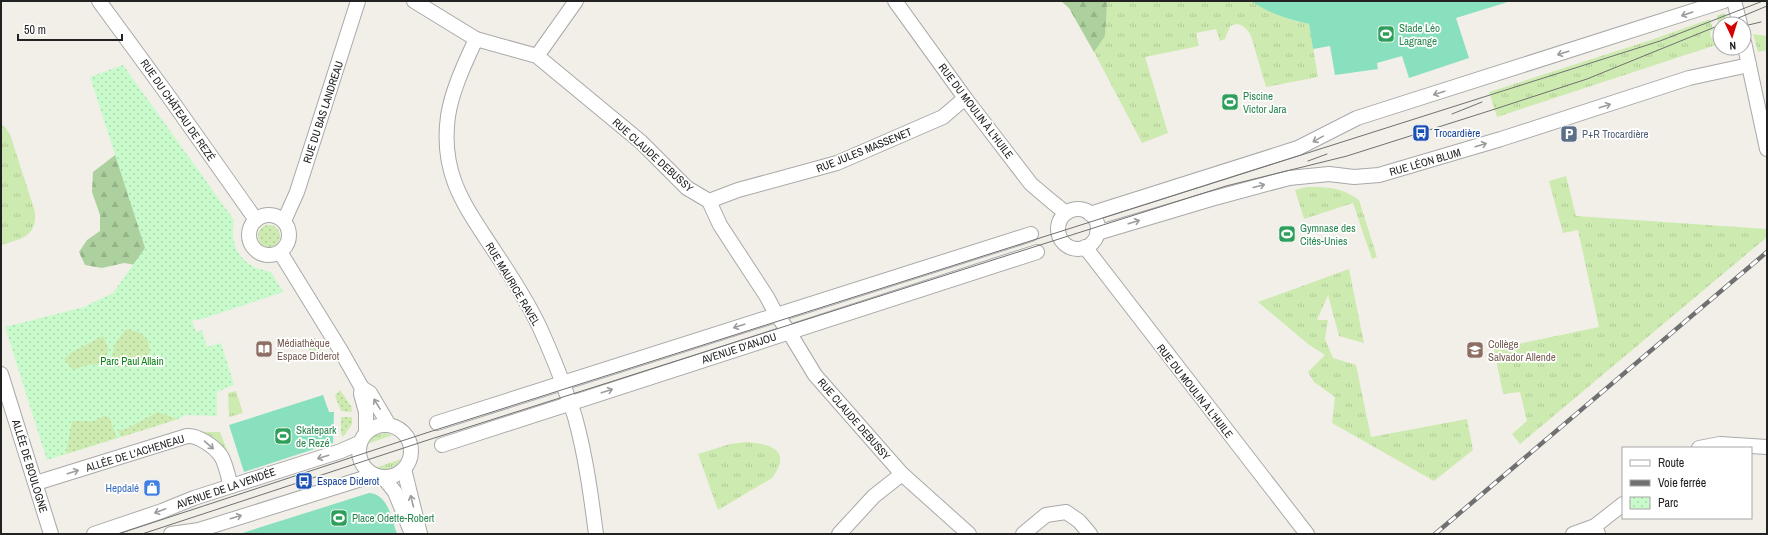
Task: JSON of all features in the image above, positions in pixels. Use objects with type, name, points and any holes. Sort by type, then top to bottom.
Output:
[{"type":"street","name":"RUE DU CHÂTEAU DE REZÉ","points":[[99,1],[256,220]]},
{"type":"street","name":"RUE DU BAS LANDREAU","points":[[284,221],[297,192],[358,1]]},
{"type":"street","name":"RUE CLAUDE DEBUSSY","points":[[414,1],[476,39],[537,56],[641,142],[687,188],[710,201],[720,225],[815,375],[902,474],[969,534]]},
{"type":"street","points":[[537,56],[576,1]]},
{"type":"street","name":"RUE DU MOULIN À L'HUILE","points":[[895,1],[965,98],[1031,184],[1066,213]]},
{"type":"street","points":[[1090,214],[1096,223],[1097,233],[1093,242],[1085,247],[1072,248],[1065,244],[1060,238],[1058,229],[1059,223],[1066,213],[1078,210],[1090,214],[1298,148],[1357,118],[1724,1]]},
{"type":"street","points":[[1734,1],[1738,16]]},
{"type":"street","name":"RUE MAURICE RAVEL","points":[[476,39],[459,81],[448,115],[447,148],[450,168],[459,196],[475,224],[495,252],[528,305],[563,384],[576,419],[584,455],[596,534]]},
{"type":"street","points":[[1747,56],[1767,149]]},
{"type":"street","name":"RUE LÉON BLUM","points":[[1097,233],[1211,198],[1289,178],[1329,174],[1354,177],[1379,176],[1481,146],[1689,78],[1749,65]]},
{"type":"street","name":"RUE JULES MASSENET","points":[[710,201],[738,190],[837,163],[942,117],[965,98]]},
{"type":"street","points":[[270,215],[284,221],[288,228],[289,237],[286,245],[280,252],[266,254],[258,251],[254,247],[250,234],[256,220],[260,217],[270,215]]},
{"type":"street","name":"AVENUE D'ANJOU","points":[[437,423],[1031,234]]},
{"type":"street","name":"RUE DU MOULIN À L'HUILE","points":[[1085,247],[1307,534]]},
{"type":"street","points":[[280,252],[329,330],[362,388],[370,393],[389,425]]},
{"type":"street","name":"AVENUE D'ANJOU","points":[[442,445],[570,402],[1037,252]]},
{"type":"street","name":"ALLÉE DE BOULOGNE","points":[[1,374],[51,534]]},
{"type":"street","points":[[362,388],[361,394],[366,412],[358,452],[361,462],[364,468],[378,476],[395,492],[412,534]]},
{"type":"street","points":[[171,534],[198,530],[212,530],[378,476],[395,476],[404,469],[411,455],[410,442],[403,432],[389,425],[376,426],[362,438]]},
{"type":"street","name":"ALLÉE DE L'ACHENEAU","points":[[36,483],[194,435],[203,440],[221,456],[231,486]]},
{"type":"street","name":"AVENUE DE LA VENDÉE","points":[[94,534],[231,486],[341,451],[362,438]]},
{"type":"street","points":[[1704,447],[1720,444],[1767,447]]},
{"type":"street","points":[[404,469],[420,534]]},
{"type":"street","points":[[839,534],[874,496],[902,474]]},
{"type":"street","points":[[1573,534],[1596,530],[1622,505]]},
{"type":"street","points":[[1023,534],[1046,515],[1066,512],[1079,521],[1090,534]]},
{"type":"green space","points":[[1061,1],[1251,1],[1279,16],[1309,24],[1318,77],[1266,87],[1251,36],[1245,28],[1237,24],[1230,26],[1225,39],[1220,41],[1216,29],[1196,33],[1199,46],[1145,57],[1168,133],[1142,143],[1069,8]]},
{"type":"green space","points":[[1061,1],[1107,1],[1105,36],[1094,52],[1069,8]]},
{"type":"green space","name":"Stade Léo Lagrange","points":[[1251,1],[1511,1],[1456,18],[1469,58],[1409,78],[1402,56],[1377,63],[1378,69],[1335,75],[1330,46],[1313,49],[1309,24],[1279,16]]},
{"type":"green space","points":[[1725,13],[1726,16],[1717,16]]},
{"type":"green space","points":[[1710,19],[1712,26],[1712,30],[1710,31],[1712,46],[1497,117],[1489,92],[1648,41]]},
{"type":"green space","points":[[1753,34],[1767,36],[1767,50],[1758,52]]},
{"type":"green space","name":"Parc Paul Allain","points":[[123,65],[234,220],[234,240],[240,255],[252,266],[271,272],[283,292],[192,321],[196,332],[202,330],[207,347],[221,343],[234,385],[217,392],[217,416],[186,415],[178,419],[47,460],[5,327],[84,307],[113,293],[145,248],[90,77]]},
{"type":"green space","points":[[1,125],[5,127],[10,134],[35,212],[35,220],[33,227],[26,236],[1,245]]},
{"type":"green space","points":[[119,152],[168,152],[142,266],[124,263],[102,268],[85,265],[79,252],[87,240],[100,231],[100,215],[92,192],[93,172]]},
{"type":"green space","points":[[1566,176],[1576,216],[1767,229],[1767,237],[1520,444],[1512,434],[1527,421],[1520,392],[1503,394],[1494,349],[1599,327],[1578,230],[1563,233],[1549,181]]},
{"type":"green space","points":[[1306,187],[1321,187],[1340,190],[1359,200],[1377,257],[1372,259],[1353,203],[1304,219],[1295,190]]},
{"type":"green space","points":[[269,225],[277,228],[280,236],[277,244],[269,247],[261,244],[258,236],[261,228]]},
{"type":"green space","points":[[1349,269],[1364,343],[1339,336],[1328,295],[1317,320],[1328,320],[1325,339],[1333,358],[1356,365],[1371,437],[1467,419],[1473,450],[1434,481],[1332,423],[1335,397],[1314,382],[1308,372],[1325,355],[1308,344],[1258,302]]},
{"type":"green space","points":[[126,329],[139,332],[148,340],[150,353],[132,366],[109,367],[115,344]]},
{"type":"green space","points":[[103,336],[109,350],[102,364],[87,365],[73,370],[64,359],[72,352]]},
{"type":"green space","points":[[315,338],[324,355],[312,359],[307,342]]},
{"type":"green space","points":[[340,390],[351,406],[352,412],[341,411],[335,396]]},
{"type":"green space","points":[[236,391],[243,413],[229,417],[228,393]]},
{"type":"green space","name":"Skatepark de Rezé","points":[[323,395],[329,412],[334,412],[333,443],[244,472],[229,425]]},
{"type":"green space","points":[[158,412],[178,419],[121,437],[118,430],[126,429]]},
{"type":"green space","points":[[104,416],[109,417],[117,438],[66,454],[72,421],[93,421]]},
{"type":"green space","points":[[341,417],[352,417],[352,424],[343,437],[341,434]]},
{"type":"green space","points":[[203,432],[220,432],[230,458],[226,459],[225,454]]},
{"type":"green space","points":[[385,433],[393,435],[367,444],[375,435]]},
{"type":"green space","points":[[747,442],[771,447],[776,451],[779,455],[780,461],[778,469],[772,478],[718,510],[698,454],[730,444]]},
{"type":"green space","points":[[401,459],[393,467],[387,469],[375,468]]},
{"type":"green space","name":"Place Odette-Robert","points":[[369,493],[375,494],[385,502],[397,534],[239,534]]},
{"type":"tram line","points":[[118,534],[426,433],[1660,41],[1763,1]]},
{"type":"tram line","points":[[1743,16],[1767,6]]},
{"type":"tram line","points":[[1752,24],[1761,22]]},
{"type":"tram line","points":[[142,534],[428,440],[1226,186],[1347,156],[1492,110],[1587,79],[1712,28]]},
{"type":"tram line","points":[[1452,114],[1482,102]]},
{"type":"tram line","points":[[1308,161],[1327,154]]},
{"type":"railway","points":[[1435,534],[1767,252]]},
{"type":"place","name":"Stade Léo Lagrange","points":[[1386,34]]},
{"type":"place","name":"Piscine Victor Jara","points":[[1230,102]]},
{"type":"place","name":"Trocardière","points":[[1421,133]]},
{"type":"place","name":"P+R Trocardière","points":[[1569,134]]},
{"type":"place","name":"Gymnase des Cités-Unies","points":[[1287,234]]},
{"type":"place","name":"Médiathèque Espace Diderot","points":[[264,349]]},
{"type":"place","name":"Collège Salvador Allende","points":[[1475,350]]},
{"type":"place","name":"Skatepark de Rezé","points":[[283,436]]},
{"type":"place","name":"Espace Diderot","points":[[304,481]]},
{"type":"place","name":"Hepdalé","points":[[152,488]]},
{"type":"place","name":"Place Odette-Robert","points":[[339,518]]}]
